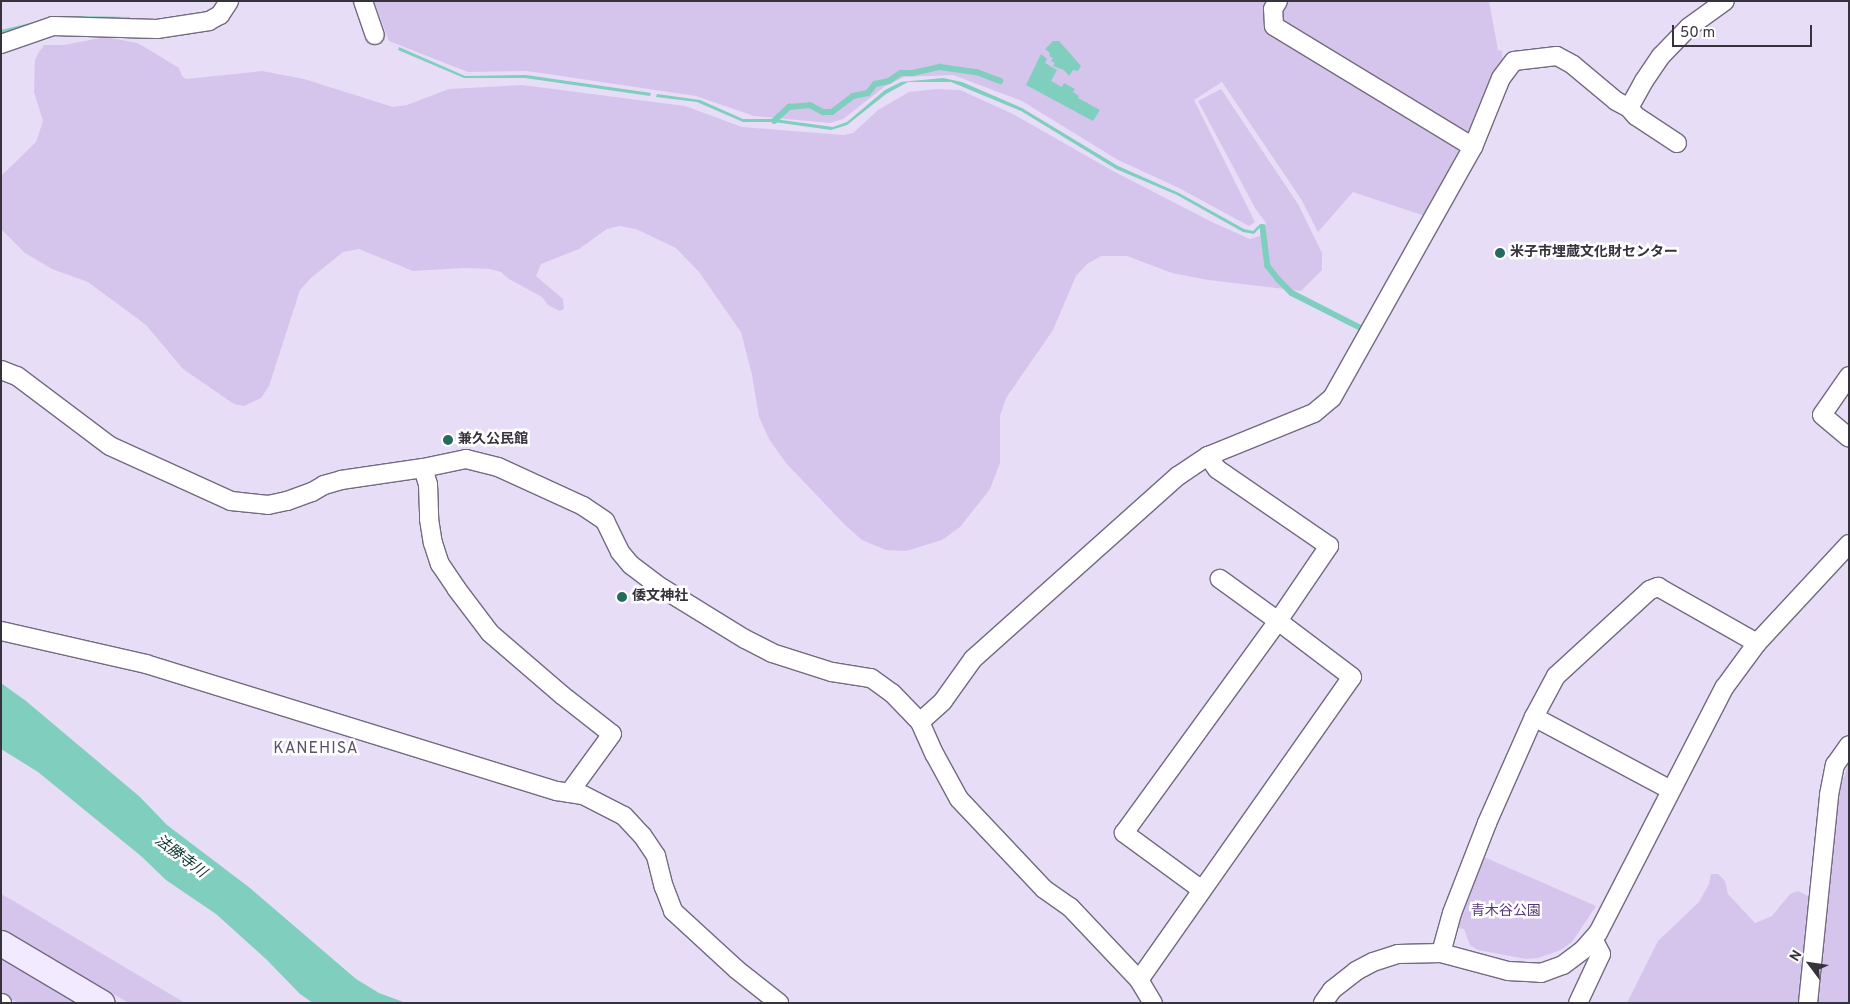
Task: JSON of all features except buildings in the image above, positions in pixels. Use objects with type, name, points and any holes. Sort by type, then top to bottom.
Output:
[{"type":"main road","points":[[1,943],[102,1003]]},
{"type":"street","points":[[1,44],[53,26],[156,29],[209,21],[220,15],[228,1]]},
{"type":"street","points":[[363,1],[375,36]]},
{"type":"street","points":[[1278,1],[1273,9],[1274,26],[1473,147]]},
{"type":"street","points":[[1629,108],[1644,80],[1661,56],[1689,26],[1725,1]]},
{"type":"street","points":[[920,722],[943,701],[973,659],[1178,476],[1208,456],[1314,413],[1332,398],[1473,147],[1502,78],[1514,61],[1557,56],[1572,65],[1616,101],[1629,108],[1636,116],[1678,143]]},
{"type":"street","points":[[1,370],[17,376],[110,446],[231,501],[268,505],[288,501],[312,492],[324,484],[341,480],[423,468],[466,459],[498,467],[583,506],[606,521],[620,552],[631,565],[662,588],[772,653],[832,672],[871,678],[879,682],[920,722],[935,755],[959,799],[1044,888],[1070,907],[1139,980],[1153,1003]]},
{"type":"street","points":[[1849,376],[1822,415],[1849,438]]},
{"type":"street","points":[[1202,890],[1124,833],[1278,621],[1328,546],[1217,469],[1208,456]]},
{"type":"street","points":[[423,468],[428,484],[428,519],[434,543],[440,564],[456,588],[490,633],[612,734],[569,793]]},
{"type":"street","points":[[1323,1003],[1342,982],[1373,962],[1398,954],[1441,953],[1508,971],[1541,973],[1563,964],[1583,950],[1593,940],[1724,688],[1758,643],[1849,544]]},
{"type":"street","points":[[1139,980],[1352,677],[1220,579]]},
{"type":"street","points":[[1441,953],[1452,913],[1487,823],[1534,717],[1556,676],[1650,590],[1658,587],[1758,643]]},
{"type":"street","points":[[1,631],[146,664],[557,791],[583,795],[624,816],[642,835],[656,856],[664,887],[673,911],[736,969],[780,1003]]},
{"type":"street","points":[[1534,717],[1671,790]]},
{"type":"street","points":[[1808,1003],[1829,794],[1835,765],[1849,745]]},
{"type":"street","points":[[1578,1003],[1601,954],[1593,940]]},
{"type":"green space","points":[[374,1],[1267,1],[1265,14],[1456,144],[1459,155],[1425,216],[1353,192],[1318,232],[1301,199],[1222,82],[1194,100],[1255,222],[1249,226],[1179,188],[1118,160],[1022,101],[953,75],[904,77],[884,87],[843,119],[830,123],[754,116],[696,96],[527,71],[468,72],[389,41]]},
{"type":"green space","points":[[1281,1],[1489,1],[1498,50],[1502,51],[1503,65],[1473,131],[1462,132],[1288,25],[1281,18]]},
{"type":"green space","points":[[106,37],[137,43],[179,68],[182,76],[186,79],[262,71],[304,79],[393,107],[407,105],[449,89],[522,85],[685,106],[742,127],[843,135],[853,133],[878,110],[909,92],[937,89],[960,90],[1013,114],[1113,171],[1212,222],[1250,239],[1260,236],[1266,223],[1255,208],[1198,101],[1221,89],[1298,204],[1322,253],[1322,270],[1301,291],[1208,280],[1172,273],[1127,256],[1101,256],[1087,264],[1076,276],[1053,330],[1006,398],[1000,416],[1000,463],[990,489],[960,527],[942,540],[906,551],[886,550],[862,540],[845,525],[786,463],[769,439],[759,417],[752,375],[741,332],[699,272],[676,248],[636,229],[619,226],[607,229],[579,249],[541,264],[536,276],[563,299],[564,309],[560,311],[548,305],[542,297],[509,279],[501,272],[490,269],[464,268],[413,271],[359,249],[343,252],[311,278],[300,290],[269,386],[261,398],[244,406],[234,404],[183,369],[146,325],[88,282],[52,269],[25,253],[1,229],[1,176],[36,142],[43,121],[34,92],[35,60],[39,52],[44,45],[64,45]]},
{"type":"green space","points":[[1849,762],[1849,1003],[1817,1003],[1837,796]]},
{"type":"green space","name":"青木谷公園","points":[[1484,857],[1596,906],[1572,942],[1561,950],[1538,958],[1526,959],[1478,950],[1470,945],[1464,929],[1458,928],[1466,897]]},
{"type":"green space","points":[[1711,874],[1718,874],[1725,881],[1728,894],[1755,923],[1772,916],[1790,894],[1798,891],[1810,897],[1799,1003],[1627,1003],[1658,941],[1699,902],[1709,884]]},
{"type":"green space","points":[[1,894],[185,1003],[129,1003],[1,930]]},
{"type":"green space","points":[[1,959],[78,1003],[20,1003],[1,996]]},
{"type":"water","points":[[81,16],[130,17],[130,20],[51,20],[1,34],[1,30],[51,18]]},
{"type":"water","points":[[1053,41],[1059,41],[1081,66],[1078,71],[1073,70],[1069,76],[1064,70],[1053,66],[1055,63],[1051,61],[1053,58],[1049,56],[1050,53],[1045,49]]},
{"type":"water","points":[[399,47],[465,76],[526,75],[651,93],[650,96],[525,78],[464,78],[398,50]]},
{"type":"water","points":[[1041,54],[1047,59],[1045,63],[1057,70],[1051,81],[1062,87],[1064,83],[1075,89],[1073,92],[1079,96],[1078,98],[1100,110],[1093,121],[1026,85]]},
{"type":"water","points":[[943,78],[962,82],[1022,108],[1118,166],[1179,193],[1244,229],[1253,231],[1260,224],[1262,225],[1254,234],[1243,232],[1177,195],[1116,169],[1021,111],[951,82],[908,82],[886,94],[847,125],[831,130],[774,122],[743,122],[697,102],[656,97],[657,94],[700,100],[743,119],[774,119],[833,127],[847,122],[885,90],[901,82]]},
{"type":"water","name":"法勝寺川","points":[[1,683],[26,701],[140,797],[167,825],[250,888],[356,979],[379,993],[406,1003],[313,1003],[300,994],[267,960],[216,914],[166,880],[141,856],[38,772],[1,749]]},
{"type":"waterway","points":[[774,121],[789,107],[810,105],[823,112],[832,112],[853,96],[868,93],[875,84],[889,81],[901,73],[913,73],[940,67],[977,72],[1000,81]]},
{"type":"waterway","points":[[1263,227],[1268,266],[1279,280],[1292,293],[1359,327]]},
{"type":"place","name":"米子市埋蔵文化財センター","points":[[1500,253]]},
{"type":"place","name":"兼久公民館","points":[[448,440]]},
{"type":"place","name":"倭文神社","points":[[622,597]]},
{"type":"district","name":"KANEHISA","points":[[316,749]]}]
